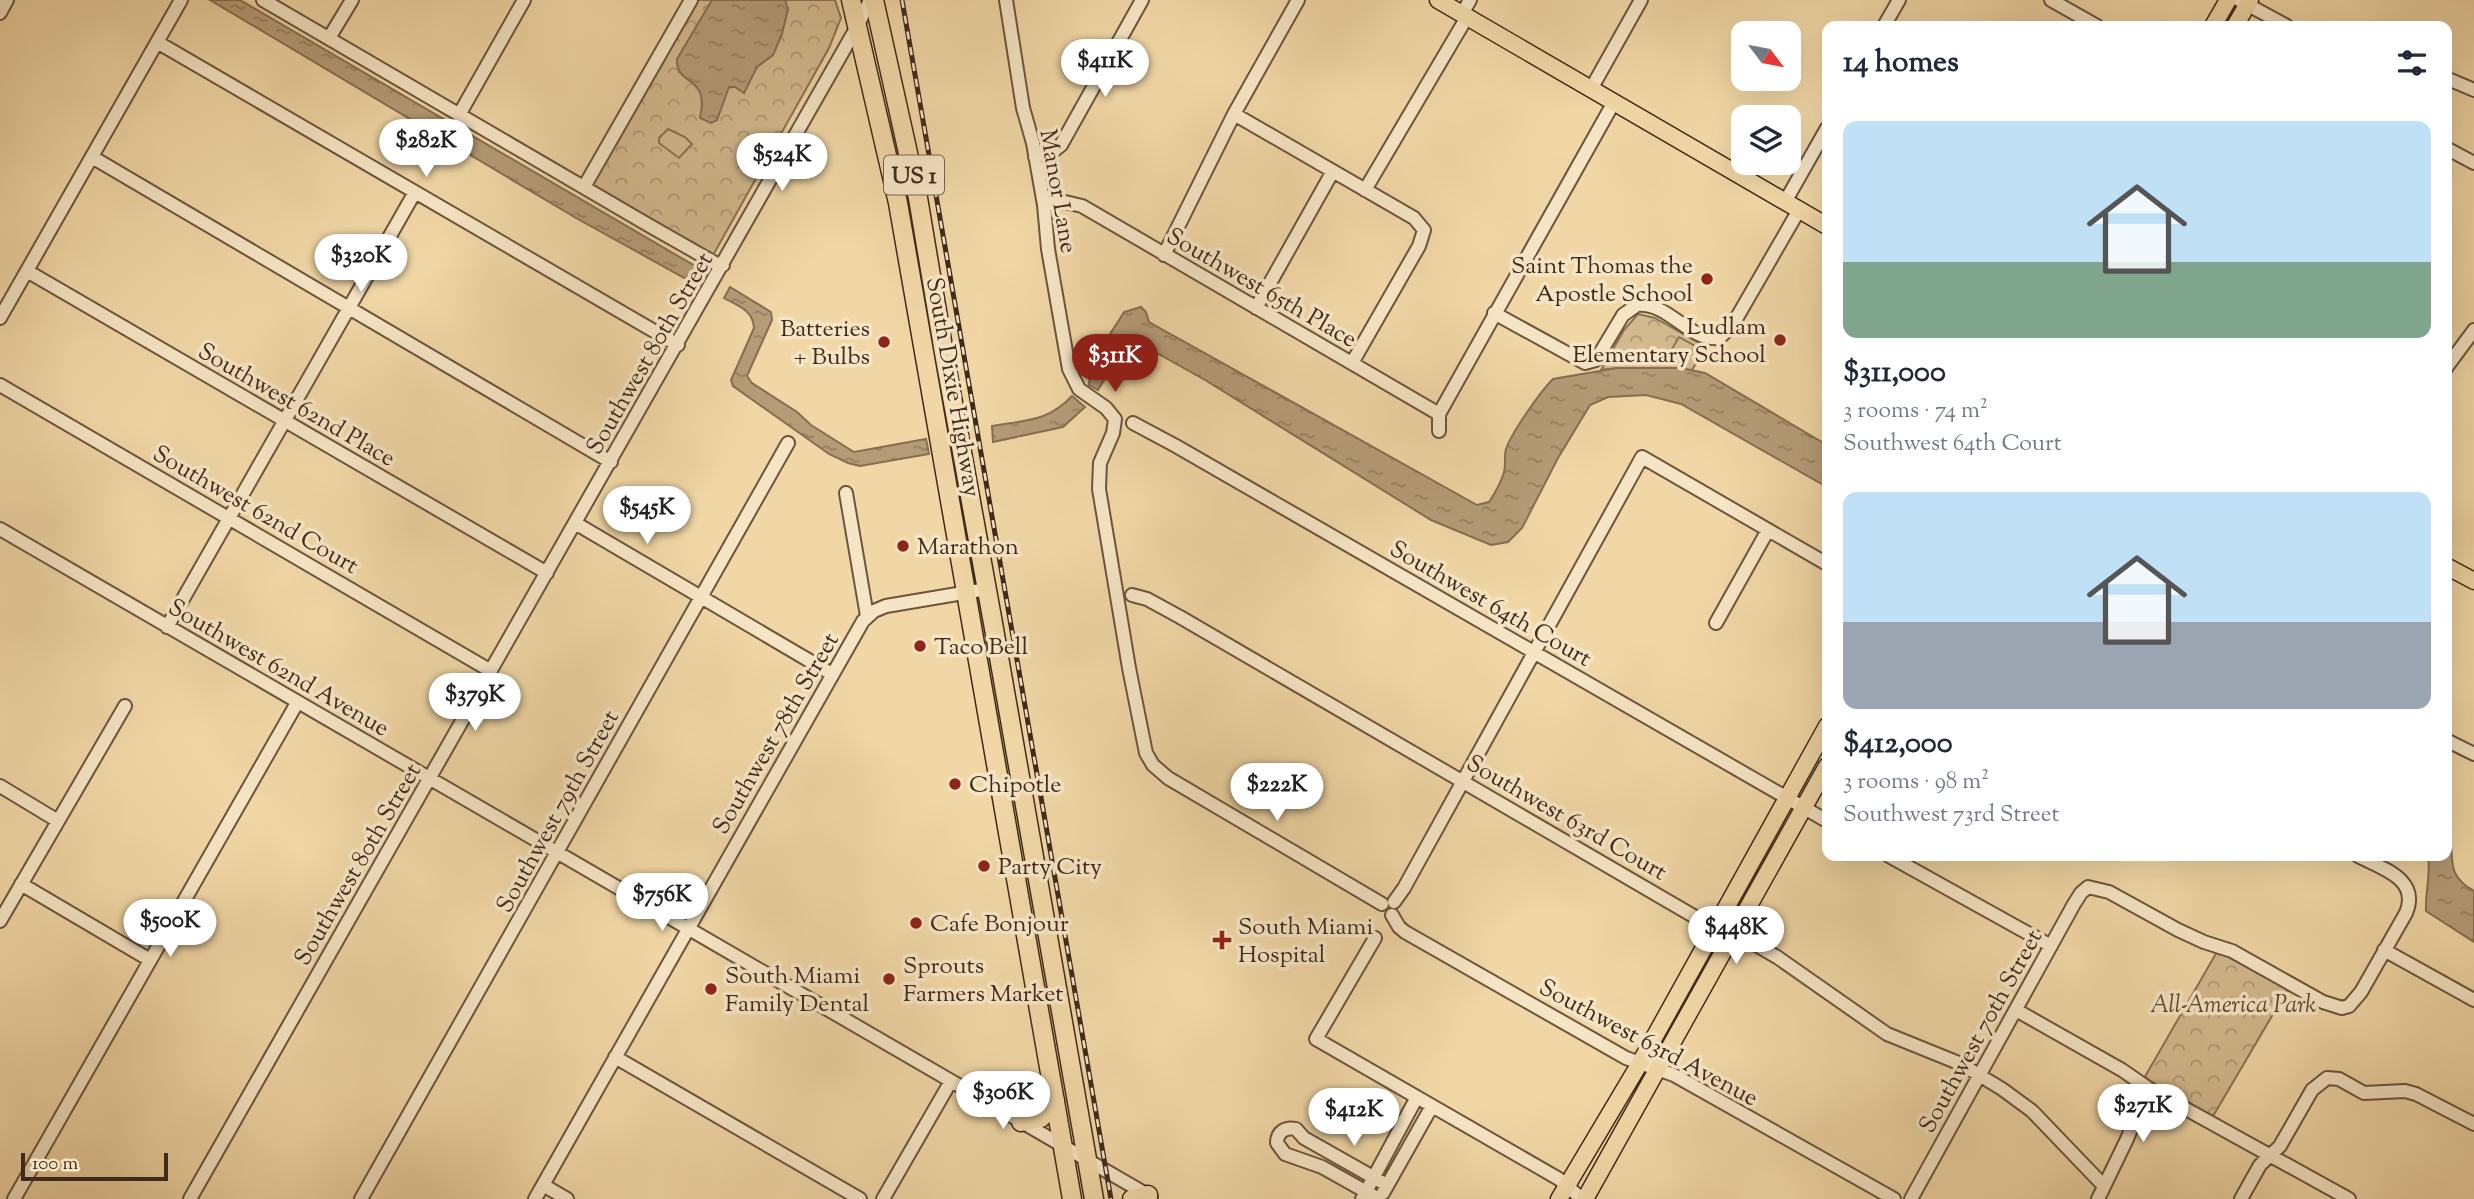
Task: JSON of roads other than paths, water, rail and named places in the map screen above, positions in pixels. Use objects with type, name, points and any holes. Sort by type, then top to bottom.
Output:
[{"type":"highway","name":"South Dixie Highway","points":[[851,0],[895,192],[1072,1199]]},
{"type":"highway","name":"South Dixie Highway","points":[[872,0],[910,158],[1094,1199]]},
{"type":"highway","points":[[912,289],[927,299],[935,341],[944,353]]},
{"type":"highway","points":[[1021,1122],[1041,1118],[1055,1100]]},
{"type":"main road","points":[[1438,0],[1466,10],[1591,89],[1822,223]]},
{"type":"main road","points":[[2216,21],[2228,0]]},
{"type":"main road","points":[[2237,21],[2246,2]]},
{"type":"main road","points":[[2452,569],[2474,581]]},
{"type":"main road","points":[[1559,1199],[1640,1063],[1822,735]]},
{"type":"main road","points":[[1584,1199],[1822,775]]},
{"type":"street","points":[[0,13],[8,0]]},
{"type":"street","points":[[0,318],[181,0]]},
{"type":"street","points":[[263,0],[710,260],[723,265]]},
{"type":"street","points":[[329,38],[352,0]]},
{"type":"street","points":[[459,115],[524,0]]},
{"type":"street","points":[[584,187],[691,0]]},
{"type":"street","name":"Southwest 80th Street","points":[[190,1199],[872,0]]},
{"type":"street","name":"Manor Lane","points":[[1006,0],[1023,108],[1044,205],[1047,240],[1069,369],[1077,387],[1109,410],[1115,422],[1100,463],[1099,489],[1140,730],[1146,754],[1153,765]]},
{"type":"street","points":[[1035,157],[1051,153],[1061,145],[1142,0]]},
{"type":"street","points":[[1164,255],[1234,114],[1298,0]]},
{"type":"street","points":[[1591,89],[1641,0]]},
{"type":"street","points":[[1887,21],[1899,0]]},
{"type":"street","points":[[2051,0],[2088,21]]},
{"type":"street","points":[[2246,2],[2278,21]]},
{"type":"street","points":[[1365,190],[1466,10]]},
{"type":"street","points":[[157,42],[678,345]]},
{"type":"street","points":[[2452,81],[2474,90]]},
{"type":"street","points":[[1438,431],[1440,414],[1494,313],[1614,102]]},
{"type":"street","points":[[1234,114],[1413,218],[1424,230],[1419,246],[1352,363]]},
{"type":"street","points":[[1494,313],[1576,360],[1588,363],[1598,357],[1626,310],[1637,305],[1655,307],[1698,334],[1716,339],[1724,335],[1732,326],[1783,237],[1792,206],[1822,141]]},
{"type":"street","points":[[2452,151],[2474,163]]},
{"type":"street","points":[[92,157],[611,462]]},
{"type":"street","points":[[1256,308],[1333,171]]},
{"type":"street","points":[[167,627],[415,192]]},
{"type":"street","name":"Southwest 65th Place","points":[[1044,205],[1065,202],[1077,204],[1440,414]]},
{"type":"street","name":"Southwest 62nd Place","points":[[27,271],[547,573]]},
{"type":"street","points":[[2452,360],[2474,330]]},
{"type":"street","name":"Southwest 62nd Court","points":[[0,385],[491,671]]},
{"type":"street","name":"Southwest 64th Court","points":[[1133,423],[1160,436],[1822,818]]},
{"type":"street","name":"Southwest 79th Street","points":[[361,1199],[788,443]]},
{"type":"street","points":[[1389,907],[1404,888],[1642,457],[1822,561]]},
{"type":"street","points":[[846,493],[867,616]]},
{"type":"street","points":[[575,523],[832,674]]},
{"type":"street","name":"Southwest 62nd Avenue","points":[[0,529],[1087,1159],[1145,1198]]},
{"type":"street","points":[[1716,623],[1768,530]]},
{"type":"street","name":"Southwest 78th Street","points":[[535,1199],[867,616],[886,606],[987,589]]},
{"type":"street","name":"Southwest 63rd Court","points":[[1132,594],[1171,612],[1702,920],[1734,932],[1793,966],[1886,1034],[1980,1075],[2032,1111],[2104,1186]]},
{"type":"street","points":[[14,1199],[297,703]]},
{"type":"street","points":[[0,921],[125,706]]},
{"type":"street","points":[[2452,743],[2474,754]]},
{"type":"street","name":"Southwest 63rd Avenue","points":[[1153,765],[1172,781],[1389,907],[1399,927],[1409,934],[1591,1039],[1626,1058],[1674,1075],[1894,1199]]},
{"type":"street","points":[[0,786],[58,821]]},
{"type":"street","points":[[1898,861],[2051,946]]},
{"type":"street","points":[[2367,861],[2398,878],[2409,891],[2408,908],[2385,950],[2474,1000]]},
{"type":"street","points":[[21,884],[150,960]]},
{"type":"street","name":"Southwest 70th Street","points":[[1902,1199],[1911,1199],[2077,898],[2088,887],[2115,894],[2184,933],[2232,951],[2336,1007],[2346,1007],[2361,992],[2385,950]]},
{"type":"street","points":[[1375,938],[1316,1039],[1567,1184],[1584,1199]]},
{"type":"street","points":[[2016,1010],[2122,1070],[2148,1088],[2349,1199]]},
{"type":"street","points":[[615,1057],[860,1199]]},
{"type":"street","points":[[2241,1199],[2260,1165],[2280,1146],[2312,1090],[2327,1078],[2339,1080],[2367,1093],[2405,1091],[2416,1094],[2474,1124]]},
{"type":"street","points":[[883,1199],[951,1081]]},
{"type":"street","points":[[2098,1199],[2148,1088]]},
{"type":"street","points":[[1364,1195],[1417,1097]]},
{"type":"street","points":[[1387,1185],[1304,1138],[1301,1132],[1293,1128],[1279,1134],[1277,1140],[1285,1154],[1322,1167],[1364,1195],[1379,1199],[1432,1107]]},
{"type":"street","points":[[1292,1155],[1301,1150],[1304,1138]]},
{"type":"street","points":[[543,1185],[567,1199]]},
{"type":"water","points":[[210,0],[240,0],[695,266],[688,280],[576,218]]},
{"type":"water","points":[[712,0],[785,0],[788,9],[773,55],[757,67],[744,93],[735,87],[729,87],[717,120],[711,123],[700,118],[700,94],[697,87],[678,68],[677,59]]},
{"type":"water","points":[[730,287],[771,312],[772,320],[747,376],[752,383],[854,452],[926,439],[929,454],[860,466],[848,463],[829,454],[733,386],[731,380],[754,328],[748,313],[724,298]]},
{"type":"water","points":[[1141,307],[1149,322],[1477,505],[1489,502],[1500,484],[1509,442],[1527,412],[1553,379],[1617,368],[1681,368],[1705,373],[1822,442],[1822,484],[1681,404],[1646,395],[1608,397],[1590,405],[1558,458],[1522,528],[1508,542],[1491,545],[1431,520],[1205,380],[1130,338],[1098,390],[1089,385],[1097,356],[1124,312]]},
{"type":"water","points":[[1072,396],[1085,407],[1063,427],[993,442],[992,426],[1045,415],[1063,405]]},
{"type":"water","points":[[2428,861],[2452,861],[2457,877],[2474,891],[2474,942],[2426,911]]},
{"type":"railway","points":[[902,0],[1111,1199]]},
{"type":"place","name":"Saint Thomas the Apostle School","points":[[1707,279]]},
{"type":"place","name":"Ludlam Elementary School","points":[[1780,340]]},
{"type":"place","name":"Batteries + Bulbs","points":[[884,342]]},
{"type":"place","name":"Marathon","points":[[903,546]]},
{"type":"place","name":"Taco Bell","points":[[920,646]]},
{"type":"place","name":"Chipotle","points":[[955,784]]},
{"type":"place","name":"Party City","points":[[984,866]]},
{"type":"place","name":"Cafe Bonjour","points":[[916,923]]},
{"type":"place","name":"South Miami Hospital","points":[[1222,940]]},
{"type":"place","name":"Sprouts Farmers Market","points":[[889,979]]},
{"type":"place","name":"South Miami Family Dental","points":[[711,989]]},
{"type":"park label","name":"All-America Park","points":[[2233,1004]]}]
